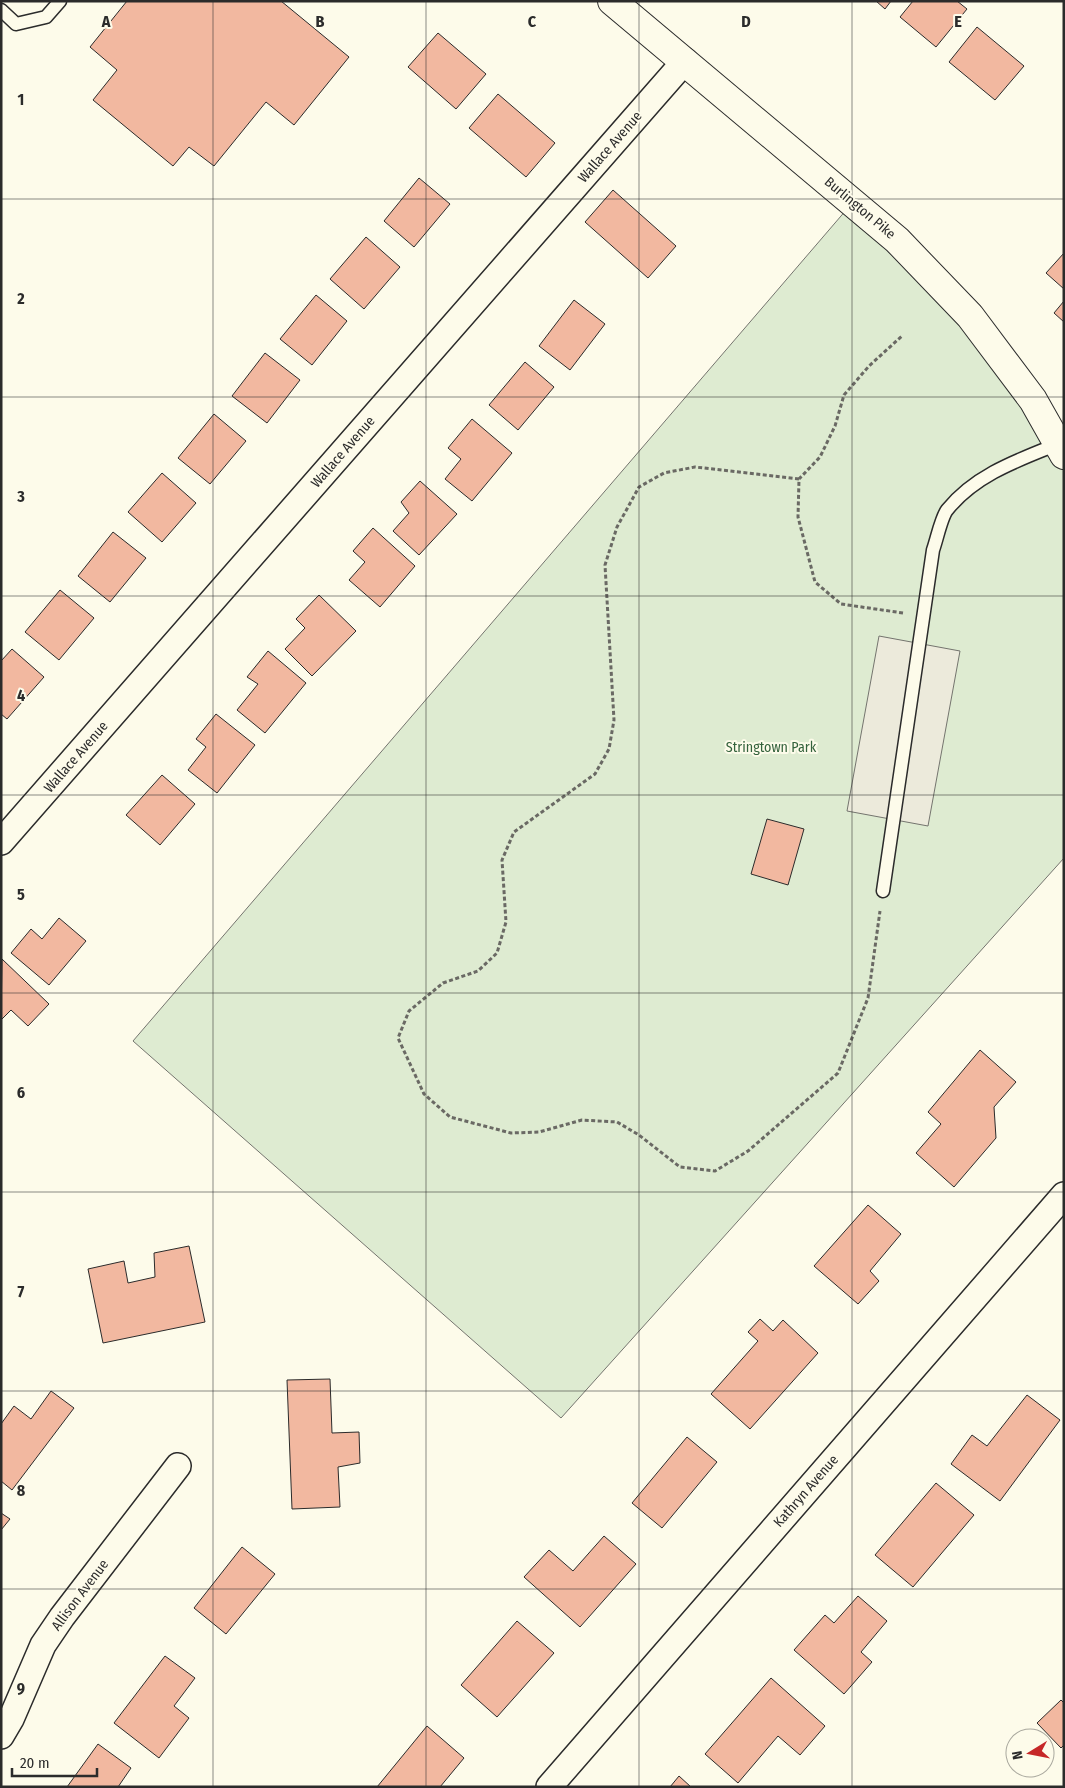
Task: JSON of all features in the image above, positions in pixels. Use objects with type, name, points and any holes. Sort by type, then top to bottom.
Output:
[{"type":"main road","name":"Burlington Pike","points":[[612,1],[904,246],[970,316],[1033,400],[1061,450]]},
{"type":"street","name":"Wallace Avenue","points":[[1,842],[685,62]]},
{"type":"street","name":"Kathryn Avenue","points":[[549,1787],[1064,1195]]},
{"type":"street","name":"Allison Avenue","points":[[1,1736],[11,1719],[43,1645],[62,1617],[178,1466]]},
{"type":"lane","points":[[1,10],[16,24],[46,18],[60,1]]},
{"type":"lane","points":[[883,891],[933,550],[946,511],[972,486],[1000,468],[1061,450]]},
{"type":"path","points":[[903,335],[869,366],[844,395],[835,426],[820,457],[798,479],[798,517],[815,582],[841,604],[923,616]]},
{"type":"path","points":[[798,479],[695,467],[664,473],[639,487],[617,527],[604,565],[614,720],[609,749],[595,774],[514,832],[502,860],[506,922],[497,953],[478,970],[442,983],[409,1011],[398,1038],[424,1094],[450,1118],[511,1133],[539,1132],[582,1120],[617,1122],[639,1135],[680,1167],[715,1171],[748,1151],[838,1073],[868,998],[883,891]]},
{"type":"green space","name":"Stringtown Park","points":[[853,202],[897,240],[1064,455],[1064,858],[561,1418],[133,1041]]},
{"type":"shaded area","points":[[879,636],[960,651],[928,826],[847,811]]},
{"type":"building","points":[[127,1],[281,1],[349,57],[294,125],[266,102],[214,166],[189,147],[173,166],[93,100],[117,70],[90,47]]},
{"type":"building","points":[[876,1],[891,1],[885,9]]},
{"type":"building","points":[[913,1],[957,1],[967,9],[936,47],[900,17]]},
{"type":"building","points":[[977,27],[1024,66],[995,100],[949,62]]},
{"type":"building","points":[[438,33],[486,74],[456,109],[408,67]]},
{"type":"building","points":[[498,94],[555,143],[526,177],[469,128]]},
{"type":"building","points":[[419,178],[450,204],[414,247],[384,221]]},
{"type":"building","points":[[613,190],[676,246],[648,278],[585,222]]},
{"type":"building","points":[[366,237],[400,267],[364,309],[330,279]]},
{"type":"building","points":[[1064,253],[1064,289],[1046,273]]},
{"type":"building","points":[[316,295],[347,321],[312,365],[280,339]]},
{"type":"building","points":[[574,300],[605,324],[570,370],[539,346]]},
{"type":"building","points":[[1064,301],[1064,322],[1054,313]]},
{"type":"building","points":[[265,353],[300,380],[267,423],[232,396]]},
{"type":"building","points":[[525,362],[554,387],[518,430],[489,405]]},
{"type":"building","points":[[214,414],[246,441],[210,484],[178,458]]},
{"type":"building","points":[[472,419],[512,453],[472,501],[445,479],[461,459],[448,448]]},
{"type":"building","points":[[162,473],[196,503],[162,542],[128,512]]},
{"type":"building","points":[[420,481],[457,514],[419,555],[393,531],[409,513],[401,502]]},
{"type":"building","points":[[373,528],[415,566],[380,607],[349,580],[365,562],[353,551]]},
{"type":"building","points":[[113,532],[146,558],[110,602],[78,576]]},
{"type":"building","points":[[60,590],[94,618],[59,660],[25,632]]},
{"type":"building","points":[[319,595],[356,631],[312,676],[285,649],[305,628],[296,619]]},
{"type":"building","points":[[12,649],[44,677],[7,719],[1,714],[1,661]]},
{"type":"building","points":[[268,651],[306,683],[265,733],[237,710],[258,684],[247,677]]},
{"type":"building","points":[[216,714],[255,745],[217,793],[188,770],[206,747],[196,739]]},
{"type":"building","points":[[162,775],[195,804],[160,845],[126,815]]},
{"type":"building","points":[[767,819],[804,829],[788,885],[751,874]]},
{"type":"building","points":[[59,918],[86,941],[49,985],[11,953],[31,929],[42,939]]},
{"type":"building","points":[[2,959],[49,1004],[28,1026],[11,1010],[1,1020]]},
{"type":"building","points":[[980,1050],[1016,1082],[994,1107],[996,1138],[954,1187],[916,1153],[941,1124],[928,1112]]},
{"type":"building","points":[[868,1205],[901,1234],[870,1271],[879,1281],[858,1304],[814,1266]]},
{"type":"building","points":[[189,1246],[205,1322],[103,1343],[88,1269],[124,1261],[128,1283],[155,1277],[154,1253]]},
{"type":"building","points":[[760,1319],[773,1331],[783,1320],[818,1353],[750,1429],[711,1394],[758,1341],[748,1332]]},
{"type":"building","points":[[330,1379],[332,1433],[359,1432],[360,1463],[338,1467],[340,1507],[292,1509],[287,1380]]},
{"type":"building","points":[[51,1391],[74,1408],[12,1490],[1,1481],[1,1424],[14,1406],[31,1419]]},
{"type":"building","points":[[1027,1395],[1060,1420],[1000,1501],[951,1464],[972,1435],[987,1446]]},
{"type":"building","points":[[687,1437],[717,1462],[662,1528],[632,1503]]},
{"type":"building","points":[[936,1483],[974,1515],[913,1587],[875,1555]]},
{"type":"building","points":[[1,1513],[10,1519],[1,1530]]},
{"type":"building","points":[[604,1536],[636,1564],[580,1627],[524,1577],[549,1550],[573,1571]]},
{"type":"building","points":[[242,1547],[275,1574],[226,1634],[194,1608]]},
{"type":"building","points":[[858,1596],[887,1621],[861,1652],[872,1662],[844,1694],[794,1650],[825,1615],[834,1623]]},
{"type":"building","points":[[517,1621],[554,1653],[497,1717],[461,1685]]},
{"type":"building","points":[[165,1656],[195,1678],[174,1706],[189,1718],[159,1758],[114,1723]]},
{"type":"building","points":[[771,1678],[825,1726],[800,1755],[778,1736],[738,1783],[705,1754]]},
{"type":"building","points":[[1061,1700],[1064,1703],[1064,1745],[1061,1748],[1055,1742],[1055,1728],[1042,1728],[1037,1723]]},
{"type":"building","points":[[427,1726],[464,1758],[440,1787],[377,1787]]},
{"type":"building","points":[[98,1744],[131,1768],[118,1787],[67,1787]]},
{"type":"building","points":[[679,1776],[691,1787],[670,1787]]}]
